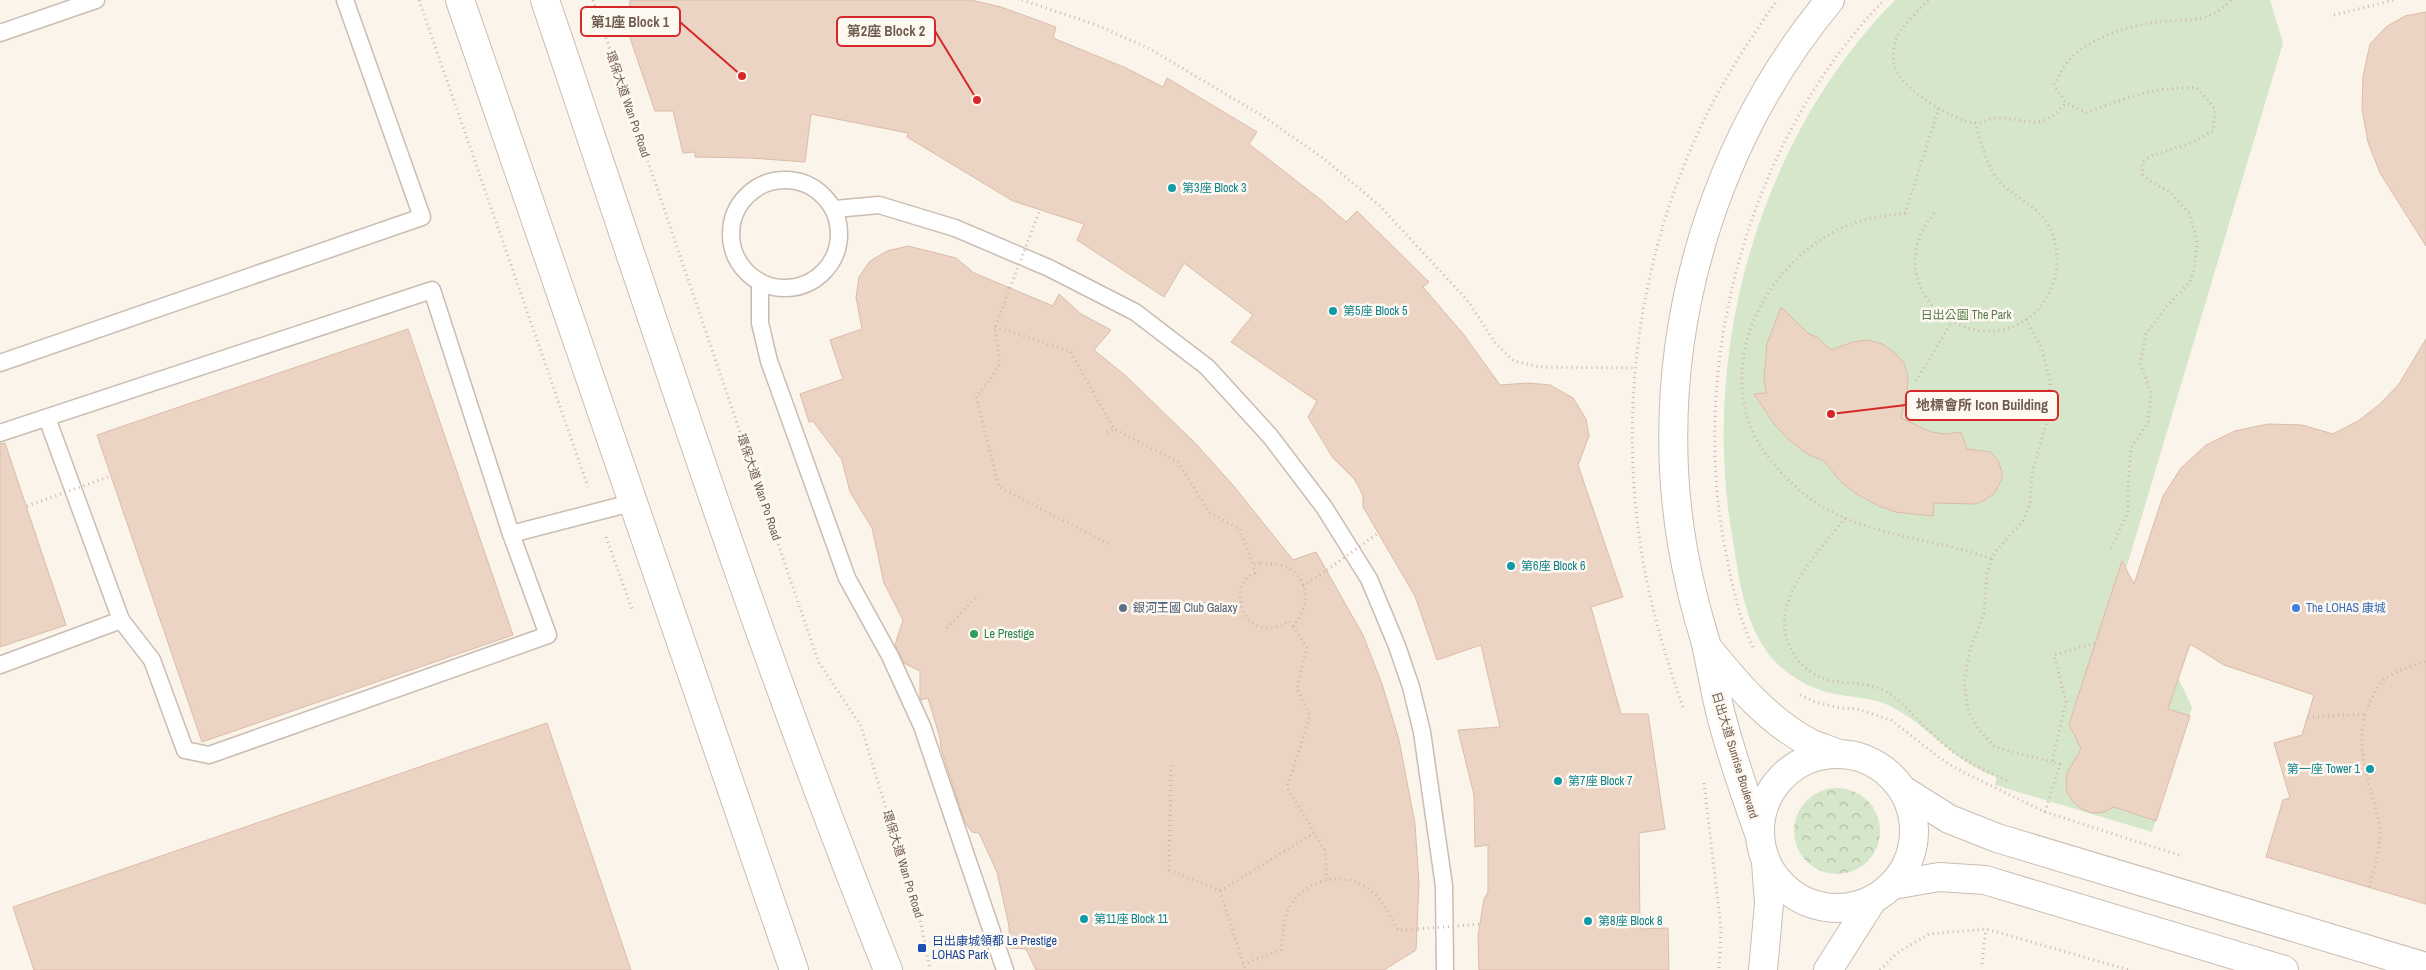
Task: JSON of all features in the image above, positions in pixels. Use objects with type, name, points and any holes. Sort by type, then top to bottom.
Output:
[{"type":"street","points":[[460,0],[794,970]]},
{"type":"street","points":[[545,0],[701,462],[798,738],[888,970]]},
{"type":"street","name":"日出大道 Sunrise Boulevard","points":[[1830,0],[1810,23],[1777,73],[1748,125],[1723,179],[1703,235],[1688,293],[1679,352],[1674,410],[1674,470],[1680,529],[1691,588],[1706,644],[1723,724],[1763,849],[1779,882],[1799,898],[1823,907],[1848,907],[1883,892]]},
{"type":"street","name":"日出大道 Sunrise Boulevard","points":[[1706,644],[1746,692],[1780,722],[1809,743],[1839,754],[1864,758],[1886,771],[1903,790],[1913,814],[1914,839],[1908,863],[1883,892],[1828,970]]},
{"type":"street","name":"日出大道 Sunrise Boulevard","points":[[1763,970],[1768,904],[1763,849],[1763,811],[1773,788],[1791,769],[1813,758],[1839,754]]},
{"type":"street","points":[[1903,790],[1949,818],[1997,838],[2426,967]]},
{"type":"street","points":[[1883,892],[1939,877],[1985,880],[2284,970]]},
{"type":"lane","points":[[0,33],[96,0]]},
{"type":"lane","points":[[0,363],[422,217],[345,0]]},
{"type":"lane","points":[[790,180],[808,184],[824,195],[834,210],[840,226],[839,243],[834,259],[824,273],[810,283],[793,288],[776,288],[760,282],[745,270],[735,255],[730,237],[733,219],[741,202],[754,189],[772,181],[790,180]]},
{"type":"lane","points":[[834,210],[878,205],[955,228],[1049,268],[1135,312],[1207,368],[1270,436],[1324,507],[1369,579],[1411,688],[1422,732],[1444,886],[1445,970]]},
{"type":"lane","points":[[760,282],[760,323],[772,370],[847,578],[890,656],[922,726],[1005,970]]},
{"type":"lane","points":[[0,433],[432,290],[511,534],[548,635],[209,755],[185,750],[152,660],[121,620],[47,418]]},
{"type":"lane","points":[[511,534],[632,502]]},
{"type":"lane","points":[[0,665],[121,620]]},
{"type":"path","name":"環保大道 Wan Po Road","points":[[593,0],[818,661],[861,726],[921,924],[930,970]]},
{"type":"path","points":[[1022,0],[1094,24],[1150,49],[1261,115],[1323,158],[1379,205],[1467,300],[1496,344],[1514,361],[1540,367],[1636,368]]},
{"type":"path","points":[[1757,655],[1746,633],[1731,578],[1721,524],[1716,468],[1715,412],[1719,356],[1729,301],[1743,247],[1761,196],[1784,143],[1812,94],[1844,48],[1884,0]]},
{"type":"path","points":[[1928,0],[1909,20],[1895,40],[1895,68],[1908,88],[1955,118],[1975,123],[1994,118],[2027,123],[2042,121],[2055,114],[2066,103]]},
{"type":"path","points":[[2111,548],[2128,512],[2131,448],[2148,423],[2151,393],[2140,363],[2146,334],[2167,306],[2190,282],[2195,264],[2197,241],[2188,213],[2170,192],[2151,182],[2143,175],[2142,162],[2151,156],[2191,143],[2213,131],[2215,109],[2197,88],[2180,87],[2147,91],[2086,113],[2066,103],[2054,85],[2066,63],[2092,41],[2126,28],[2158,22],[2188,21],[2219,12],[2231,0]]},
{"type":"path","points":[[2334,15],[2394,0]]},
{"type":"path","points":[[1940,108],[1905,213],[1857,222],[1821,239],[1798,256],[1778,278],[1762,302],[1750,330],[1744,358],[1742,386],[1746,414],[1756,440],[1791,483],[1812,499],[1846,518],[1873,527],[1973,552],[1992,559]]},
{"type":"path","points":[[1934,213],[1918,240],[1916,272],[1928,301],[1938,314],[1951,323],[1970,330],[1990,332],[2009,328],[2026,319],[2042,305],[2053,287],[2057,268],[2056,247],[2049,227],[2037,211],[2008,192],[1994,175],[1975,123]]},
{"type":"path","points":[[1040,210],[995,327],[1000,363],[988,384],[976,396],[999,487],[1109,544]]},
{"type":"path","points":[[1792,691],[1815,702],[1840,708],[1857,709],[1891,720],[1941,759],[1961,771],[2045,812],[2060,764],[1995,747],[1980,731],[1968,711],[1964,681],[1970,650],[1984,613],[1987,572],[1995,552],[2022,521],[2030,503],[2032,473],[2049,414],[2050,381],[2042,349],[2026,319]]},
{"type":"path","points":[[1916,381],[1951,323]]},
{"type":"path","points":[[995,327],[1070,352],[1114,429],[1178,462],[1210,514],[1240,529],[1255,573],[1247,579],[1240,594],[1242,610],[1249,620],[1261,626],[1274,628],[1289,622],[1307,648],[1297,688],[1310,716],[1287,787],[1325,851],[1327,879]]},
{"type":"path","points":[[985,430],[990,428]]},
{"type":"path","points":[[1107,432],[1114,429]]},
{"type":"path","points":[[27,506],[111,476]]},
{"type":"path","points":[[1846,518],[1791,592],[1784,615],[1787,644],[1802,666],[1828,680],[1859,684],[1886,692],[1940,742],[1969,763],[2008,781]]},
{"type":"path","points":[[1303,586],[1378,534]]},
{"type":"path","points":[[1253,565],[1272,564],[1290,569],[1301,580],[1306,601],[1304,610],[1293,626]]},
{"type":"path","points":[[947,628],[976,596]]},
{"type":"path","points":[[1238,613],[1242,610]]},
{"type":"path","points":[[2052,762],[2066,702],[2054,655],[2096,643]]},
{"type":"path","points":[[2369,887],[2380,842],[2379,824],[2364,768],[2361,749],[2366,714],[2374,692],[2384,680],[2397,671],[2426,661]]},
{"type":"path","points":[[2308,717],[2366,714]]},
{"type":"path","points":[[1171,765],[1169,870],[1220,891],[1245,970]]},
{"type":"path","points":[[1220,891],[1314,833]]},
{"type":"path","points":[[1244,964],[1281,950],[1287,913],[1295,898],[1309,886],[1327,879],[1345,879],[1358,883],[1370,890],[1385,905],[1398,930],[1480,924]]},
{"type":"path","points":[[1982,964],[1986,929]]},
{"type":"path","points":[[1880,970],[1897,953],[1929,934],[1986,929],[2129,970]]},
{"type":"green space","name":"日出公園 The Park","points":[[1895,0],[2270,0],[2283,43],[2126,569],[2192,707],[2152,832],[1995,785],[1997,777],[1967,762],[1917,723],[1888,705],[1831,693],[1793,677],[1777,664],[1761,643],[1744,601],[1735,556],[1725,469],[1725,396],[1733,323],[1750,251],[1775,182],[1808,116],[1848,55]]},
{"type":"green space","points":[[1829,788],[1845,788],[1854,791],[1868,800],[1877,814],[1880,831],[1877,848],[1868,862],[1854,871],[1845,874],[1829,874],[1813,867],[1801,855],[1794,839],[1794,823],[1801,807],[1813,795]]},
{"type":"building","points":[[630,0],[971,0],[1001,7],[1056,27],[1053,38],[1126,68],[1163,87],[1167,78],[1257,132],[1249,144],[1346,222],[1357,211],[1429,282],[1423,287],[1464,335],[1500,385],[1528,383],[1550,385],[1573,398],[1586,419],[1589,436],[1578,465],[1623,597],[1591,607],[1621,714],[1648,714],[1665,829],[1639,833],[1640,929],[1668,928],[1669,970],[1479,970],[1478,936],[1484,899],[1488,892],[1488,845],[1475,847],[1474,795],[1458,730],[1500,727],[1481,645],[1437,660],[1415,596],[1363,507],[1363,496],[1359,487],[1354,479],[1333,458],[1308,417],[1317,401],[1231,342],[1253,315],[1184,263],[1164,297],[1077,240],[1084,224],[1013,201],[907,137],[908,133],[811,114],[805,162],[751,158],[695,157],[695,152],[683,153],[673,111],[655,111],[627,29]]},
{"type":"building","points":[[2426,12],[2426,246],[2380,173],[2368,142],[2362,109],[2363,76],[2370,44],[2386,27],[2405,16]]},
{"type":"building","name":"銀河王國 Club Galaxy","points":[[908,246],[956,258],[974,273],[1053,306],[1059,294],[1081,314],[1111,330],[1094,350],[1126,376],[1195,443],[1232,484],[1293,560],[1316,552],[1363,635],[1382,684],[1399,740],[1415,824],[1419,884],[1416,950],[1384,970],[1036,970],[1026,949],[1010,948],[1009,926],[997,872],[979,833],[972,832],[965,822],[941,749],[940,738],[928,698],[920,699],[920,671],[904,663],[895,645],[903,620],[884,583],[872,528],[850,492],[842,460],[813,421],[809,422],[800,394],[843,379],[830,340],[862,329],[856,297],[859,277],[870,261],[887,251]]},
{"type":"building","points":[[1781,307],[1809,334],[1817,337],[1831,350],[1853,342],[1868,340],[1882,344],[1894,352],[1904,363],[1908,377],[1907,392],[1901,418],[1931,432],[1946,434],[1961,432],[1967,449],[1991,452],[1998,460],[2002,472],[2002,479],[1994,494],[1975,504],[1934,503],[1933,516],[1896,512],[1879,506],[1855,493],[1841,482],[1824,461],[1809,455],[1790,441],[1774,424],[1754,394],[1766,393],[1764,379],[1767,344]]},
{"type":"building","points":[[408,329],[513,635],[202,742],[97,435]]},
{"type":"building","name":"The LOHAS 康城","points":[[2426,339],[2426,904],[2266,857],[2283,800],[2290,798],[2274,743],[2302,735],[2314,695],[2224,665],[2190,644],[2168,709],[2190,716],[2156,821],[2114,807],[2104,812],[2092,813],[2082,809],[2073,802],[2067,792],[2067,773],[2081,749],[2069,724],[2122,561],[2134,584],[2163,496],[2181,468],[2206,445],[2235,431],[2268,424],[2302,425],[2333,434],[2358,421],[2380,404],[2399,384]]},
{"type":"building","points":[[5,443],[66,625],[0,647],[0,444]]},
{"type":"building","points":[[547,723],[631,970],[34,970],[13,907]]},
{"type":"place","name":"第1座 Block 1","points":[[742,76]]},
{"type":"place","name":"第2座 Block 2","points":[[977,100]]},
{"type":"place","name":"第3座 Block 3","points":[[1172,188]]},
{"type":"place","name":"第5座 Block 5","points":[[1333,311]]},
{"type":"place","name":"地標會所 Icon Building","points":[[1831,414]]},
{"type":"place","name":"第6座 Block 6","points":[[1511,566]]},
{"type":"place","name":"銀河王國 Club Galaxy","points":[[1123,608]]},
{"type":"place","name":"The LOHAS 康城","points":[[2296,608]]},
{"type":"place","name":"Le Prestige","points":[[974,634]]},
{"type":"place","name":"第一座 Tower 1","points":[[2370,769]]},
{"type":"place","name":"第7座 Block 7","points":[[1558,781]]},
{"type":"place","name":"第11座 Block 11","points":[[1084,919]]},
{"type":"place","name":"第8座 Block 8","points":[[1588,921]]},
{"type":"place","name":"日出康城領都 Le Prestige LOHAS Park","points":[[922,948]]}]
